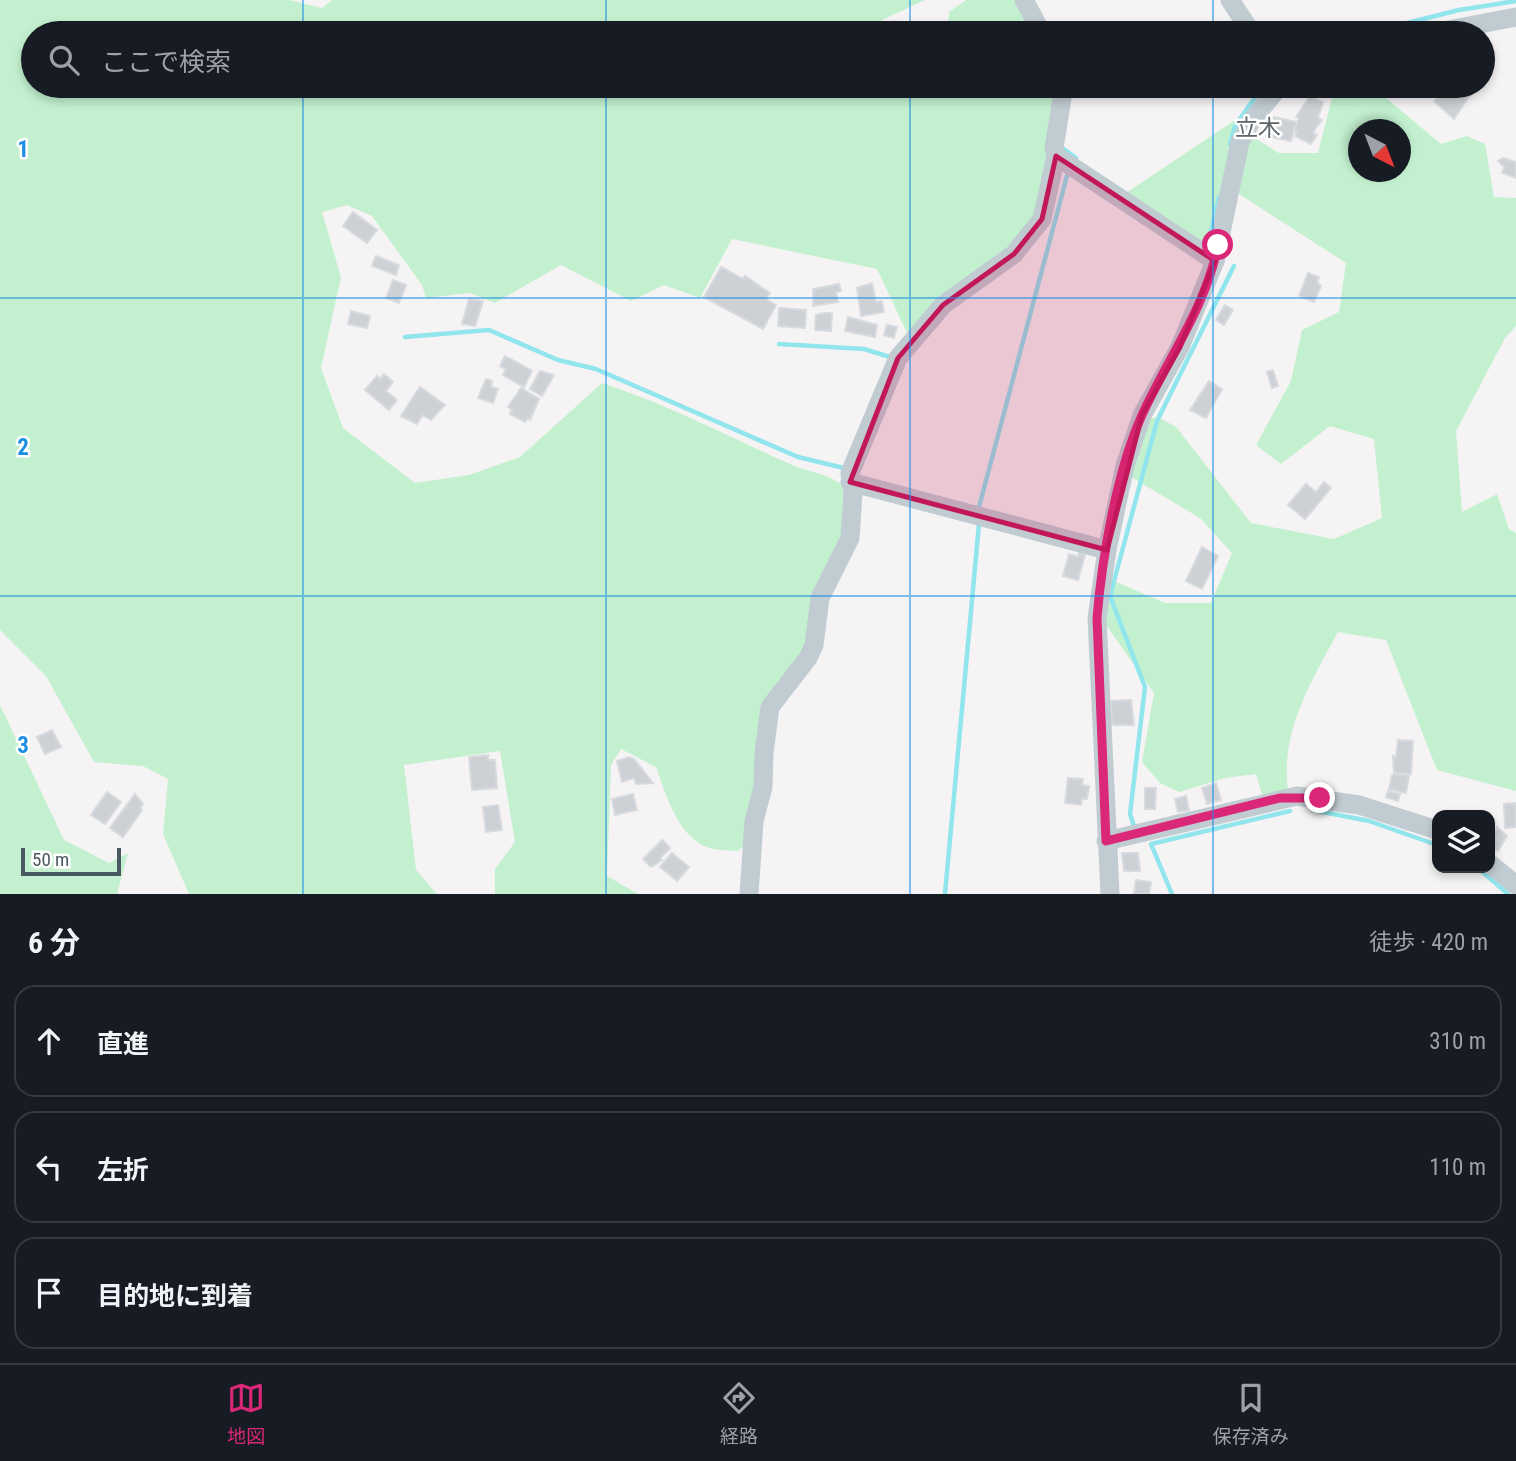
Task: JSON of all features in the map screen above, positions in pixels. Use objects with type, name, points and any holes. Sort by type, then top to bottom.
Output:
[{"type":"street","points":[[1024,0],[1035,21]]},
{"type":"street","points":[[1230,0],[1244,21]]},
{"type":"street","points":[[1495,21],[1516,17]]},
{"type":"street","points":[[749,894],[754,821],[763,787],[770,707],[808,659],[814,645],[820,598],[850,538],[853,493],[850,474],[898,358],[943,305],[1028,240],[1042,219],[1062,98]]},
{"type":"street","points":[[1110,894],[1097,618],[1107,550],[1125,466],[1142,415],[1180,347],[1215,261],[1240,142],[1252,120],[1270,98]]},
{"type":"street","points":[[1055,148],[1215,261]]},
{"type":"street","points":[[850,482],[1107,550]]},
{"type":"street","points":[[1106,841],[1297,796],[1359,805],[1432,828]]},
{"type":"street","points":[[1495,868],[1516,885]]},
{"type":"highlighted area","points":[[1056,156],[1215,261],[1180,347],[1142,415],[1107,550],[850,482],[898,358],[943,305],[1014,254],[1042,219]]},
{"type":"green space","points":[[0,0],[289,0],[322,8],[332,0],[925,0],[882,21],[21,21],[21,98],[1058,98],[1034,224],[908,335],[877,269],[732,239],[700,298],[664,285],[631,301],[561,265],[495,303],[470,293],[426,298],[422,285],[372,216],[347,205],[322,212],[341,277],[321,368],[343,428],[415,483],[469,475],[520,457],[602,383],[673,410],[790,464],[829,477],[848,491],[845,539],[806,653],[767,706],[750,841],[738,851],[713,849],[689,835],[681,826],[669,802],[656,767],[621,749],[611,765],[607,876],[638,894],[495,894],[495,869],[515,842],[500,751],[404,765],[416,870],[437,894],[189,894],[163,834],[168,779],[143,766],[94,762],[46,676],[0,630]]},
{"type":"green space","points":[[966,0],[1020,0],[1031,21],[949,21],[949,12]]},
{"type":"green space","points":[[1332,98],[1386,98],[1441,144],[1467,136],[1485,144],[1494,197],[1516,198],[1516,326],[1505,338],[1456,431],[1462,512],[1497,494],[1509,529],[1516,533],[1516,791],[1437,770],[1386,640],[1338,632],[1308,689],[1293,728],[1287,769],[1288,790],[1262,795],[1256,774],[1225,778],[1179,792],[1160,783],[1142,762],[1154,693],[1101,618],[1105,577],[1165,603],[1211,603],[1232,553],[1200,518],[1131,477],[1147,419],[1158,417],[1176,427],[1251,523],[1334,539],[1382,518],[1374,439],[1330,426],[1281,464],[1256,445],[1291,381],[1302,330],[1339,312],[1346,263],[1236,192],[1250,135],[1279,153],[1318,153]]},
{"type":"green space","points":[[1253,108],[1212,251],[1123,195]]},
{"type":"green space","points":[[0,705],[64,840],[109,863],[128,853],[117,894],[0,894]]},
{"type":"building","points":[[1309,98],[1323,102],[1318,118],[1322,120],[1313,133],[1317,135],[1311,144],[1295,136],[1299,118],[1296,117]]},
{"type":"building","points":[[1437,98],[1468,98],[1454,119],[1434,101]]},
{"type":"building","points":[[1274,117],[1296,122],[1291,141],[1266,136],[1269,120]]},
{"type":"building","points":[[1503,158],[1516,162],[1516,178],[1502,173],[1504,167],[1498,161]]},
{"type":"building","points":[[353,212],[377,230],[367,243],[343,226]]},
{"type":"building","points":[[376,256],[399,265],[396,275],[372,266]]},
{"type":"building","points":[[721,267],[743,279],[745,276],[770,293],[766,299],[776,305],[763,329],[704,297]]},
{"type":"building","points":[[1308,273],[1319,277],[1317,282],[1321,286],[1314,302],[1299,296]]},
{"type":"building","points":[[393,280],[406,285],[399,303],[386,298]]},
{"type":"building","points":[[872,283],[876,302],[882,301],[884,312],[861,316],[857,288]]},
{"type":"building","points":[[839,284],[841,291],[836,292],[838,302],[813,306],[813,289]]},
{"type":"building","points":[[469,299],[483,301],[475,326],[462,324]]},
{"type":"building","points":[[1225,305],[1233,310],[1224,325],[1216,320]]},
{"type":"building","points":[[779,308],[806,310],[805,328],[778,326]]},
{"type":"building","points":[[351,311],[370,316],[367,328],[348,324]]},
{"type":"building","points":[[832,313],[831,331],[815,330],[816,315]]},
{"type":"building","points":[[848,317],[877,325],[875,337],[845,331]]},
{"type":"building","points":[[887,325],[897,327],[894,338],[884,335]]},
{"type":"building","points":[[505,356],[532,371],[524,387],[503,375],[506,369],[500,366]]},
{"type":"building","points":[[1273,370],[1278,386],[1272,388],[1267,372]]},
{"type":"building","points":[[540,371],[554,375],[542,396],[530,389]]},
{"type":"building","points":[[384,374],[393,382],[386,391],[397,400],[389,410],[365,390],[377,376],[380,379]]},
{"type":"building","points":[[486,379],[492,381],[491,387],[498,389],[493,403],[478,398]]},
{"type":"building","points":[[1209,381],[1222,389],[1206,418],[1190,410]]},
{"type":"building","points":[[420,387],[445,405],[431,420],[423,415],[417,424],[401,416]]},
{"type":"building","points":[[521,388],[539,399],[530,420],[528,418],[525,422],[510,414],[512,410],[508,407]]},
{"type":"building","points":[[1324,482],[1331,488],[1305,519],[1288,505],[1306,484],[1316,492]]},
{"type":"building","points":[[1202,547],[1218,556],[1202,589],[1186,581]]},
{"type":"building","points":[[1079,553],[1085,555],[1078,580],[1063,576],[1069,554],[1078,557]]},
{"type":"building","points":[[1131,700],[1134,725],[1112,725],[1111,701]]},
{"type":"building","points":[[52,730],[61,747],[45,754],[37,737]]},
{"type":"building","points":[[1398,740],[1413,741],[1411,774],[1394,773],[1393,756],[1396,757]]},
{"type":"building","points":[[488,755],[488,760],[495,760],[497,788],[472,790],[469,757]]},
{"type":"building","points":[[629,757],[634,759],[653,783],[636,784],[634,778],[622,782],[617,761]]},
{"type":"building","points":[[1392,775],[1409,776],[1406,793],[1389,789]]},
{"type":"building","points":[[1068,778],[1083,779],[1082,785],[1089,786],[1087,799],[1082,799],[1081,805],[1065,803]]},
{"type":"building","points":[[1216,783],[1221,800],[1207,804],[1202,788]]},
{"type":"building","points":[[1145,788],[1156,788],[1155,809],[1145,809]]},
{"type":"building","points":[[1388,791],[1400,794],[1398,801],[1386,797]]},
{"type":"building","points":[[107,792],[121,802],[105,824],[91,815]]},
{"type":"building","points":[[135,794],[143,804],[140,808],[142,810],[123,837],[110,828]]},
{"type":"building","points":[[633,794],[637,810],[615,815],[612,799]]},
{"type":"building","points":[[1186,796],[1189,810],[1178,812],[1175,799]]},
{"type":"building","points":[[1516,803],[1516,827],[1505,828],[1504,804]]},
{"type":"building","points":[[498,805],[502,830],[486,832],[483,807]]},
{"type":"building","points":[[1497,827],[1507,836],[1498,851],[1495,850]]},
{"type":"building","points":[[662,840],[670,848],[660,858],[662,860],[651,867],[643,859]]},
{"type":"building","points":[[672,853],[689,867],[677,881],[660,867]]},
{"type":"building","points":[[1122,853],[1138,853],[1140,871],[1124,871]]},
{"type":"building","points":[[1136,880],[1151,882],[1149,894],[1134,894]]},
{"type":"waterway","points":[[1415,21],[1459,10],[1516,1]]},
{"type":"waterway","points":[[1230,144],[1235,126],[1255,98]]},
{"type":"waterway","points":[[1061,147],[1076,158]]},
{"type":"waterway","points":[[979,507],[1068,172]]},
{"type":"waterway","points":[[1207,249],[1219,197]]},
{"type":"waterway","points":[[1134,826],[1130,814],[1145,687],[1110,596],[1157,421],[1234,266]]},
{"type":"waterway","points":[[405,337],[489,330],[558,360],[596,369],[798,457],[844,468]]},
{"type":"waterway","points":[[779,344],[864,349],[890,357]]},
{"type":"waterway","points":[[945,894],[979,524]]},
{"type":"waterway","points":[[1313,810],[1369,821],[1432,843]]},
{"type":"waterway","points":[[1172,894],[1151,844],[1290,811]]},
{"type":"waterway","points":[[1484,873],[1508,894]]},
{"type":"district","name":"立木","points":[[1258,128]]},
{"type":"route","points":[[1218,245],[1215,261],[1193,318],[1142,415],[1125,466],[1100,585],[1097,618],[1106,841],[1280,798],[1320,798]]}]
